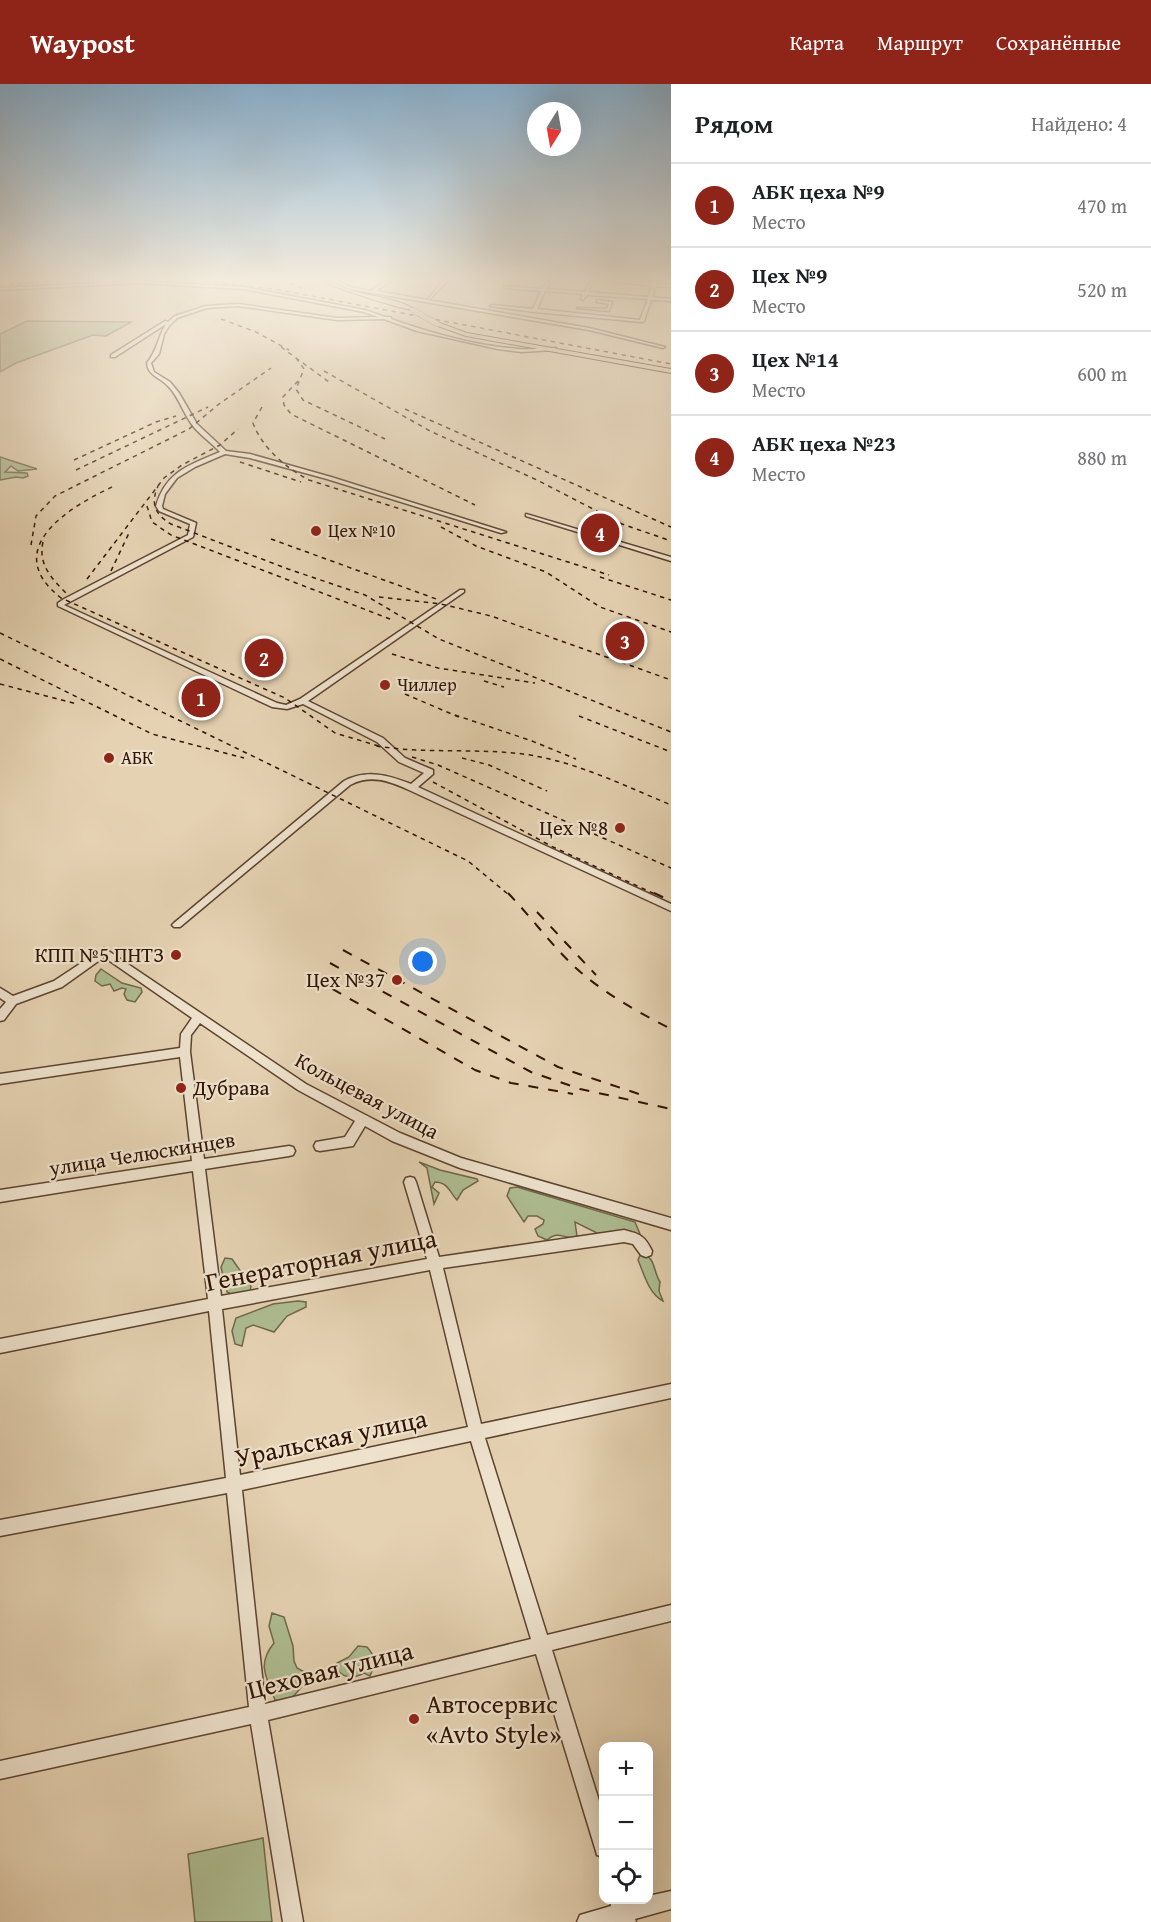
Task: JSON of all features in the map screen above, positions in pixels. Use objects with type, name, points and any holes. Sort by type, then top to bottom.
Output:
[{"type":"main road","points":[[637,367],[671,373]]},
{"type":"main road","points":[[641,367],[671,373]]},
{"type":"street","points":[[150,367],[151,371],[168,383],[195,425],[224,452]]},
{"type":"street","points":[[462,591],[303,701],[287,706],[275,705],[60,605],[191,536],[193,523],[161,510],[160,499],[173,476],[224,452],[246,455],[329,478],[503,532]]},
{"type":"street","points":[[528,515],[671,559]]},
{"type":"street","points":[[303,701],[380,740],[402,760],[430,772],[412,788]]},
{"type":"street","points":[[177,924],[252,859],[354,778],[377,776],[412,788],[671,908]]},
{"type":"street","name":"Кольцевая улица","points":[[12,1001],[58,984],[104,952],[302,1087],[362,1120],[430,1153],[671,1224]]},
{"type":"street","points":[[0,992],[12,1001],[0,1017]]},
{"type":"street","points":[[199,1017],[186,1034],[185,1052],[215,1304],[258,1714],[293,1922]]},
{"type":"street","points":[[0,1079],[185,1052]]},
{"type":"street","points":[[320,1146],[349,1142],[362,1120]]},
{"type":"street","name":"улица Челюскинцев","points":[[0,1196],[289,1151]]},
{"type":"street","points":[[410,1182],[435,1263],[476,1432],[599,1835]]},
{"type":"street","name":"Генераторная улица","points":[[0,1346],[435,1263],[532,1247],[624,1236],[638,1239],[646,1251]]},
{"type":"street","name":"Уральская улица","points":[[0,1528],[234,1484],[671,1391]]},
{"type":"street","name":"Цеховая улица","points":[[0,1770],[258,1714],[671,1613]]},
{"type":"street","points":[[587,1922],[671,1899]]},
{"type":"green space","points":[[0,367],[9,367],[0,372]]},
{"type":"green space","points":[[0,457],[37,469],[18,471],[11,466],[5,472],[27,473],[28,476],[0,480]]},
{"type":"green space","points":[[101,969],[122,983],[141,988],[142,992],[135,1002],[127,1000],[124,994],[126,989],[114,991],[110,984],[102,986],[95,981]]},
{"type":"green space","points":[[419,1162],[478,1181],[463,1190],[457,1200],[446,1186],[435,1182],[432,1187],[439,1193],[434,1204],[427,1168]]},
{"type":"green space","points":[[517,1187],[635,1222],[640,1234],[635,1237],[597,1233],[575,1222],[577,1236],[573,1238],[557,1235],[547,1240],[538,1236],[535,1229],[543,1224],[544,1220],[537,1216],[528,1216],[524,1222],[507,1196],[510,1188]]},
{"type":"green space","points":[[641,1253],[652,1261],[660,1282],[659,1291],[663,1301],[654,1294],[648,1283],[638,1260]]},
{"type":"green space","points":[[225,1258],[232,1259],[251,1286],[250,1293],[235,1296],[227,1292],[221,1267]]},
{"type":"green space","points":[[306,1302],[306,1307],[287,1316],[274,1332],[253,1325],[246,1328],[242,1346],[235,1344],[232,1331],[236,1318],[273,1304]]},
{"type":"green space","points":[[272,1613],[284,1617],[293,1646],[294,1661],[297,1668],[306,1673],[306,1682],[290,1700],[283,1702],[275,1700],[266,1678],[264,1665],[265,1658],[274,1643],[269,1626]]},
{"type":"green space","points":[[358,1646],[367,1647],[372,1654],[374,1664],[370,1676],[364,1673],[352,1677],[341,1674],[336,1667],[337,1663],[349,1657]]},
{"type":"green space","points":[[263,1838],[272,1922],[195,1922],[188,1854]]},
{"type":"railway","points":[[302,367],[304,369],[296,389],[303,400],[385,439]]},
{"type":"railway","points":[[308,367],[329,382]]},
{"type":"railway","points":[[31,545],[36,516],[55,496],[189,429],[219,404],[271,368]]},
{"type":"railway","points":[[324,371],[430,431],[537,480],[622,524],[671,541]]},
{"type":"railway","points":[[298,381],[283,397],[284,405],[291,414],[475,505]]},
{"type":"railway","points":[[76,470],[208,407]]},
{"type":"railway","points":[[262,407],[253,423],[262,441],[292,470],[309,480],[609,575]]},
{"type":"railway","points":[[405,409],[671,527]]},
{"type":"railway","points":[[74,460],[156,422],[176,416]]},
{"type":"railway","points":[[158,486],[164,478],[182,465],[220,445],[238,429]]},
{"type":"railway","points":[[240,462],[301,482]]},
{"type":"railway","points":[[87,579],[158,486]]},
{"type":"railway","points":[[158,486],[155,507],[157,512],[171,524],[288,569],[365,595],[439,639],[671,732]]},
{"type":"railway","points":[[112,487],[76,506],[47,532],[38,547],[37,563],[44,580],[61,598],[285,698],[335,733],[380,746]]},
{"type":"railway","points":[[147,506],[152,522],[171,535],[390,619]]},
{"type":"railway","points":[[441,527],[476,546],[546,572],[600,607],[671,632]]},
{"type":"railway","points":[[111,571],[129,533]]},
{"type":"railway","points":[[271,539],[439,600]]},
{"type":"railway","points":[[43,542],[44,564],[66,593]]},
{"type":"railway","points":[[600,577],[671,600]]},
{"type":"railway","points":[[379,597],[441,604],[491,616],[671,680]]},
{"type":"railway","points":[[0,633],[468,861],[509,895]]},
{"type":"railway","points":[[392,654],[438,668],[535,683]]},
{"type":"railway","points":[[0,659],[152,734],[244,758]]},
{"type":"railway","points":[[484,681],[504,687]]},
{"type":"railway","points":[[0,684],[77,704]]},
{"type":"railway","points":[[405,694],[461,718]]},
{"type":"railway","points":[[455,715],[532,741],[576,759]]},
{"type":"railway","points":[[579,716],[671,752]]},
{"type":"railway","points":[[376,746],[380,746]]},
{"type":"railway","points":[[380,746],[413,750],[505,752],[542,757],[599,775],[671,805]]},
{"type":"railway","points":[[412,757],[438,765],[671,868]]},
{"type":"railway","points":[[462,758],[489,765],[547,791]]},
{"type":"railway","points":[[433,782],[551,846],[657,895]]},
{"type":"railway","points":[[508,893],[577,969],[622,1002],[671,1029]]},
{"type":"railway","points":[[654,893],[671,901]]},
{"type":"railway","points":[[537,912],[596,975]]},
{"type":"railway","points":[[343,950],[558,1067],[642,1095]]},
{"type":"railway","points":[[330,963],[531,1072],[580,1089],[671,1109]]},
{"type":"railway","points":[[315,979],[475,1070],[511,1083],[573,1094]]},
{"type":"place","name":"Цех №10","points":[[316,531]]},
{"type":"place","name":"АБК цеха №23","points":[[600,533]]},
{"type":"place","name":"Цех №14","points":[[625,641]]},
{"type":"place","name":"Цех №9","points":[[264,658]]},
{"type":"place","name":"Чиллер","points":[[385,685]]},
{"type":"place","name":"АБК цеха №9","points":[[201,698]]},
{"type":"place","name":"АБК","points":[[109,758]]},
{"type":"place","name":"Цех №8","points":[[620,828]]},
{"type":"place","name":"КПП №5 ПНТЗ","points":[[176,955]]},
{"type":"place","name":"Цех №37","points":[[397,980]]},
{"type":"place","name":"Дубрава","points":[[181,1088]]},
{"type":"place","name":"Автосервис «Avto Style»","points":[[414,1719]]}]
